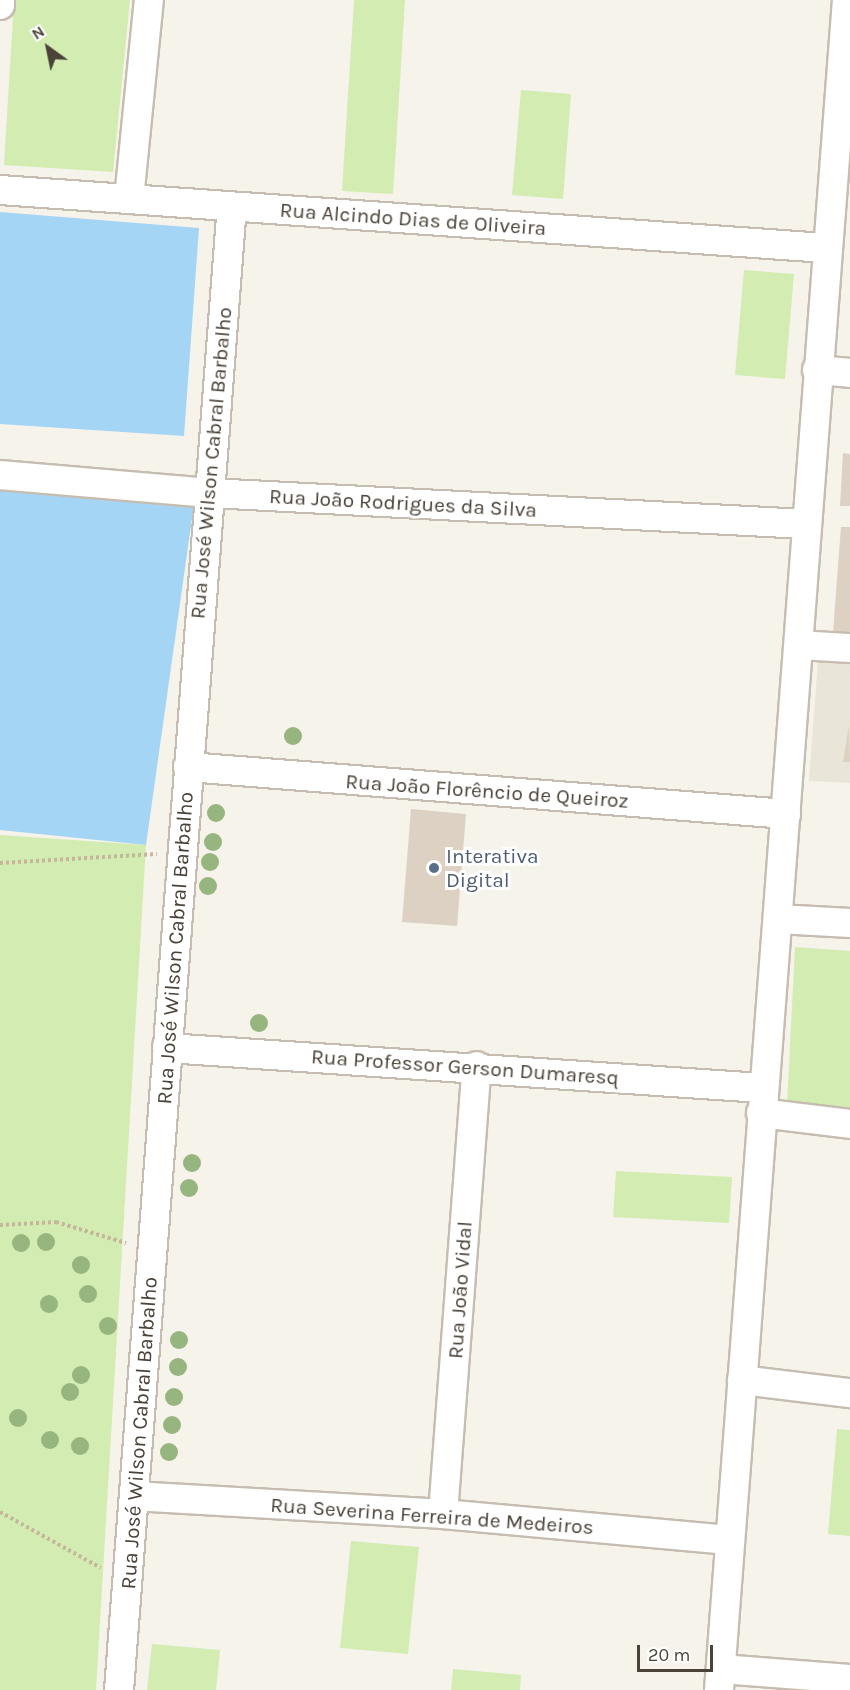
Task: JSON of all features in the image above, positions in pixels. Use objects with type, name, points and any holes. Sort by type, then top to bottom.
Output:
[{"type":"street","points":[[0,0],[0,5]]},
{"type":"street","points":[[129,199],[149,0]]},
{"type":"street","points":[[847,0],[844,89],[826,248],[799,645],[778,919],[761,1100],[720,1679],[850,1680]]},
{"type":"street","name":"Rua Alcindo Dias de Oliveira","points":[[0,190],[826,248]]},
{"type":"street","name":"Rua José Wilson Cabral Barbalho","points":[[119,1690],[232,206]]},
{"type":"street","points":[[817,370],[850,373]]},
{"type":"street","name":"Rua João Rodrigues da Silva","points":[[0,475],[210,493],[806,524]]},
{"type":"street","points":[[799,645],[850,648]]},
{"type":"street","name":"Rua João Florêncio de Queiroz","points":[[188,767],[786,814]]},
{"type":"street","points":[[778,919],[850,923]]},
{"type":"street","name":"Rua Professor Gerson Dumaresq","points":[[167,1048],[477,1066],[761,1100],[850,1124]]},
{"type":"street","name":"Rua João Vidal","points":[[443,1514],[477,1066]]},
{"type":"street","points":[[742,1380],[850,1393]]},
{"type":"street","name":"Rua Severina Ferreira de Medeiros","points":[[134,1496],[443,1514],[729,1540]]},
{"type":"path","points":[[0,863],[181,853]]},
{"type":"path","points":[[0,1225],[56,1222],[122,1243],[153,1244]]},
{"type":"path","points":[[0,1512],[102,1568],[127,1590]]},
{"type":"shaded area","points":[[818,661],[850,664],[850,783],[809,781]]},
{"type":"green space","points":[[14,0],[130,0],[113,172],[4,165]]},
{"type":"green space","points":[[354,0],[405,0],[393,194],[342,191]]},
{"type":"green space","points":[[521,90],[571,94],[563,199],[512,195]]},
{"type":"green space","points":[[744,270],[794,274],[785,379],[735,375]]},
{"type":"green space","points":[[0,835],[146,845],[96,1690],[0,1690]]},
{"type":"green space","points":[[795,947],[850,951],[850,1109],[787,1104]]},
{"type":"green space","points":[[616,1171],[732,1177],[729,1223],[613,1217]]},
{"type":"green space","points":[[837,1429],[850,1430],[850,1536],[828,1534]]},
{"type":"green space","points":[[351,1541],[419,1547],[408,1654],[340,1648]]},
{"type":"green space","points":[[152,1644],[220,1650],[216,1690],[147,1690]]},
{"type":"green space","points":[[453,1669],[521,1675],[520,1690],[451,1690]]},
{"type":"water","points":[[0,212],[199,228],[184,436],[0,424]]},
{"type":"water","points":[[0,481],[195,497],[146,845],[0,830]]},
{"type":"building","points":[[843,453],[850,454],[850,506],[840,506]]},
{"type":"building","points":[[841,527],[850,527],[850,633],[833,632]]},
{"type":"building","points":[[849,725],[850,762],[843,762]]},
{"type":"building","name":"Interativa Digital","points":[[411,809],[466,814],[457,926],[402,922]]},
{"type":"place","name":"Interativa Digital","points":[[434,868]]}]
